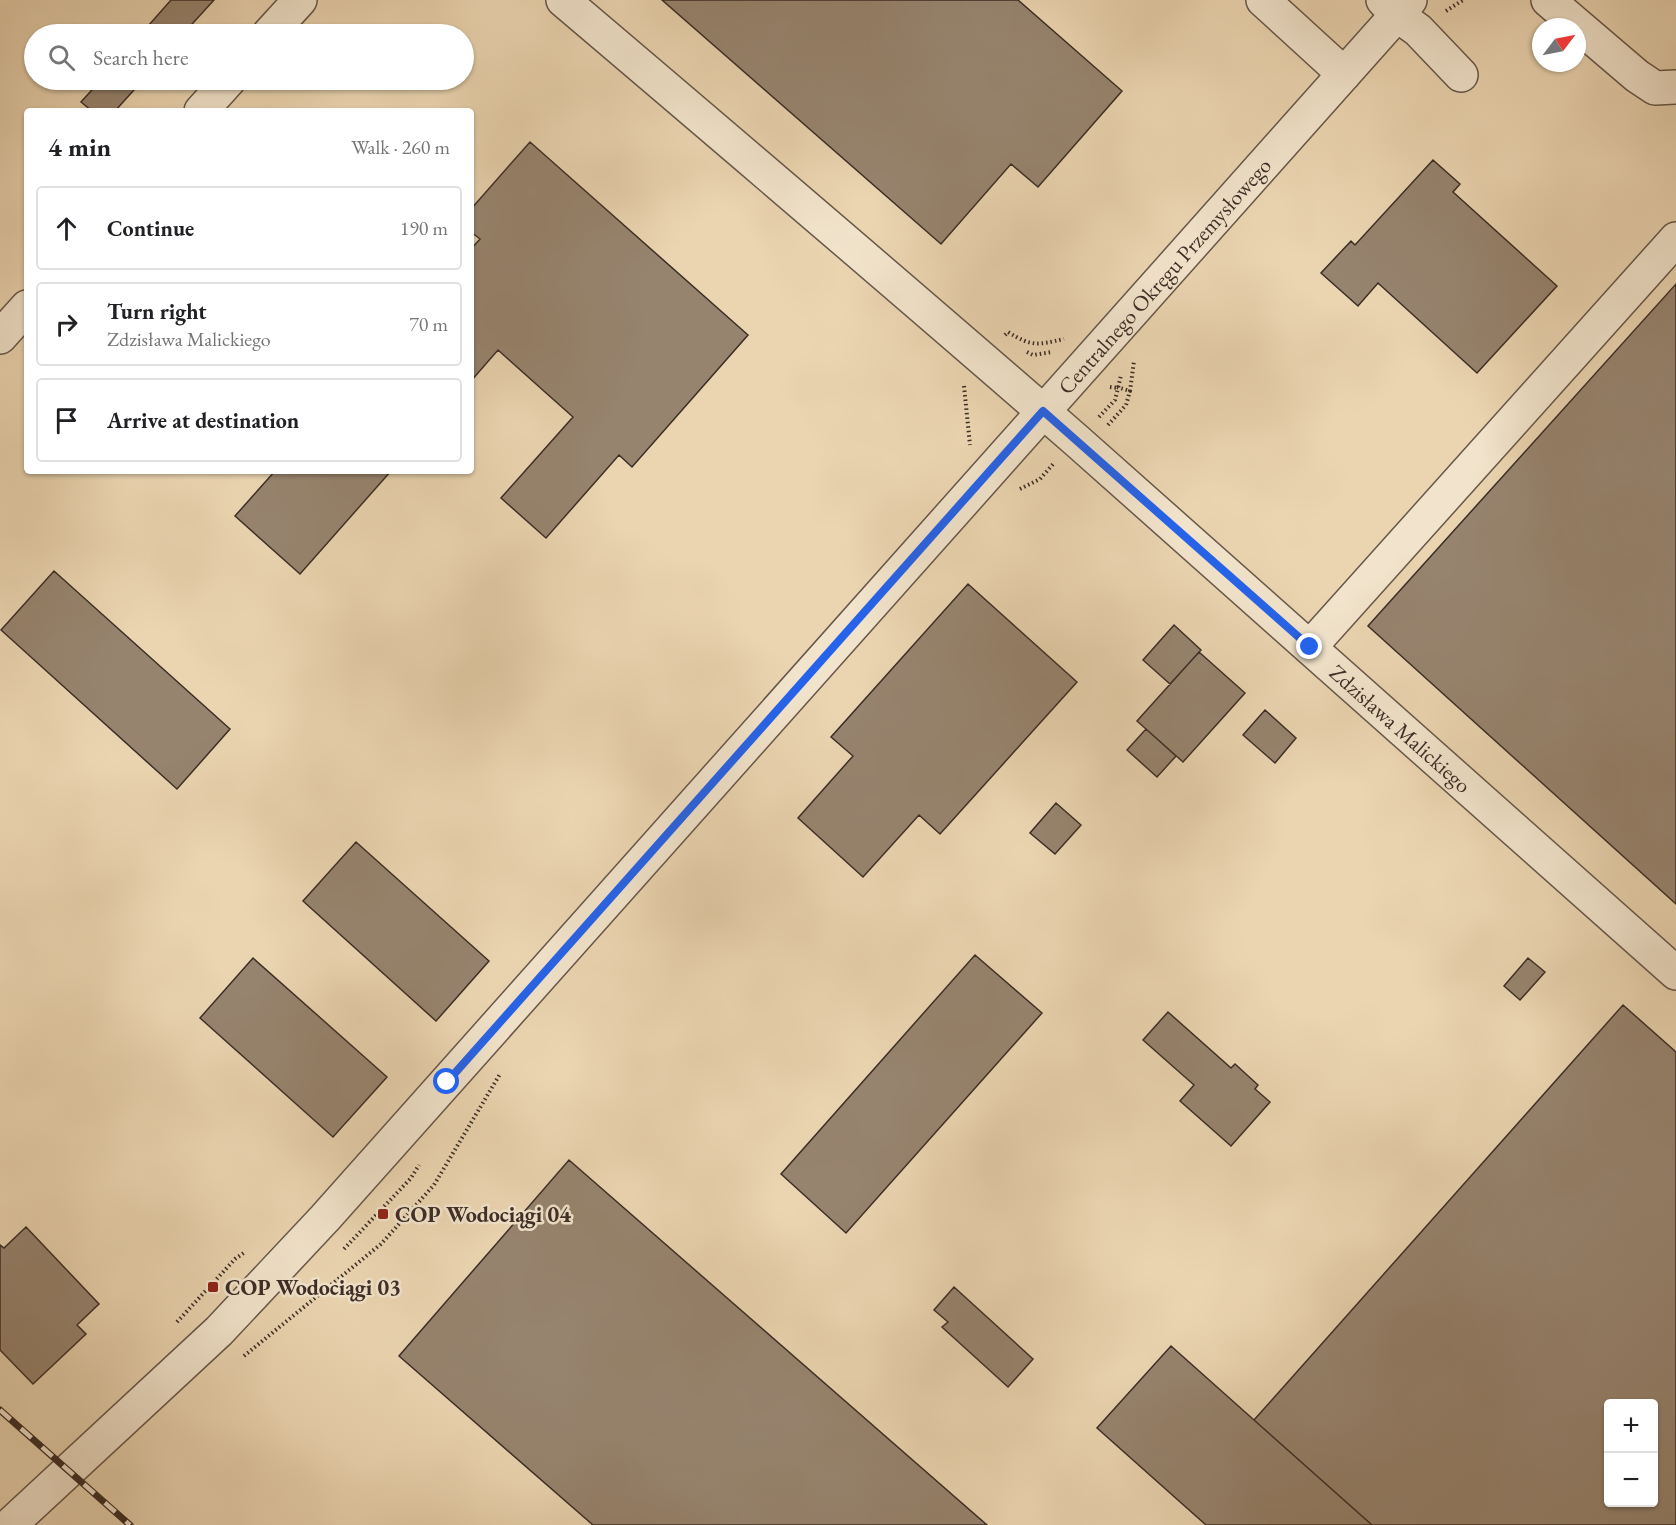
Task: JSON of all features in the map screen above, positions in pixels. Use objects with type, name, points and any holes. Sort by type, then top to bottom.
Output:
[{"type":"street","points":[[278,24],[300,0]]},
{"type":"street","name":"Zdzisława Malickiego","points":[[563,0],[882,270],[1676,973]]},
{"type":"street","points":[[1263,0],[1344,74]]},
{"type":"street","points":[[1548,0],[1637,76],[1655,87],[1676,87]]},
{"type":"street","points":[[1397,5],[1461,75]]},
{"type":"street","name":"Centralnego Okręgu Przemysłowego","points":[[10,1525],[219,1331],[325,1218],[1344,74],[1397,5]]},
{"type":"street","points":[[204,108],[220,90]]},
{"type":"street","points":[[1310,647],[1676,239]]},
{"type":"street","points":[[0,338],[24,310]]},
{"type":"path","points":[[1087,450],[1126,405],[1130,391]]},
{"type":"building","points":[[171,0],[214,0],[192,24],[150,24]]},
{"type":"building","points":[[662,0],[1018,0],[1122,91],[1038,187],[1011,164],[941,244]]},
{"type":"building","points":[[92,90],[134,90],[118,108],[88,108],[81,102]]},
{"type":"building","points":[[530,142],[748,335],[632,467],[619,455],[546,538],[501,498],[573,417],[498,350],[474,378],[474,246],[480,239],[474,234],[474,206]]},
{"type":"building","points":[[1433,160],[1460,184],[1453,192],[1557,286],[1477,373],[1378,283],[1358,306],[1321,273],[1351,241],[1355,245]]},
{"type":"building","points":[[1676,284],[1676,904],[1368,626]]},
{"type":"building","points":[[272,474],[388,474],[300,574],[235,516]]},
{"type":"building","points":[[54,571],[230,729],[177,789],[1,630]]},
{"type":"building","points":[[968,584],[1077,682],[940,834],[919,815],[863,877],[798,818],[853,756],[831,737]]},
{"type":"building","points":[[1174,625],[1201,650],[1170,684],[1143,660]]},
{"type":"building","points":[[1199,652],[1245,693],[1183,762],[1137,721]]},
{"type":"building","points":[[1265,710],[1296,738],[1275,763],[1243,735]]},
{"type":"building","points":[[1146,729],[1176,756],[1157,777],[1127,750]]},
{"type":"building","points":[[1056,803],[1081,825],[1055,854],[1030,833]]},
{"type":"building","points":[[356,842],[489,961],[436,1021],[303,901]]},
{"type":"building","points":[[975,955],[1042,1013],[846,1233],[781,1174]]},
{"type":"building","points":[[253,958],[387,1077],[333,1137],[200,1018]]},
{"type":"building","points":[[1528,958],[1545,972],[1520,1000],[1504,986]]},
{"type":"building","points":[[1623,1005],[1676,1052],[1676,1525],[1372,1525],[1254,1420]]},
{"type":"building","points":[[1168,1012],[1231,1068],[1235,1064],[1258,1085],[1255,1089],[1270,1102],[1231,1146],[1180,1101],[1194,1085],[1143,1040]]},
{"type":"building","points":[[569,1160],[987,1525],[593,1525],[399,1356]]},
{"type":"building","points":[[26,1227],[99,1304],[77,1325],[86,1334],[33,1384],[0,1350],[0,1245],[4,1248]]},
{"type":"building","points":[[954,1287],[1033,1359],[1008,1387],[942,1327],[948,1322],[934,1310]]},
{"type":"building","points":[[1171,1346],[1372,1525],[1206,1525],[1097,1428]]},
{"type":"railway","points":[[0,1410],[130,1525]]},
{"type":"place","name":"COP Wodociągi 04","points":[[383,1214]]},
{"type":"place","name":"COP Wodociągi 03","points":[[213,1287]]},
{"type":"route","points":[[447,1082],[1043,411],[1310,647]]}]
